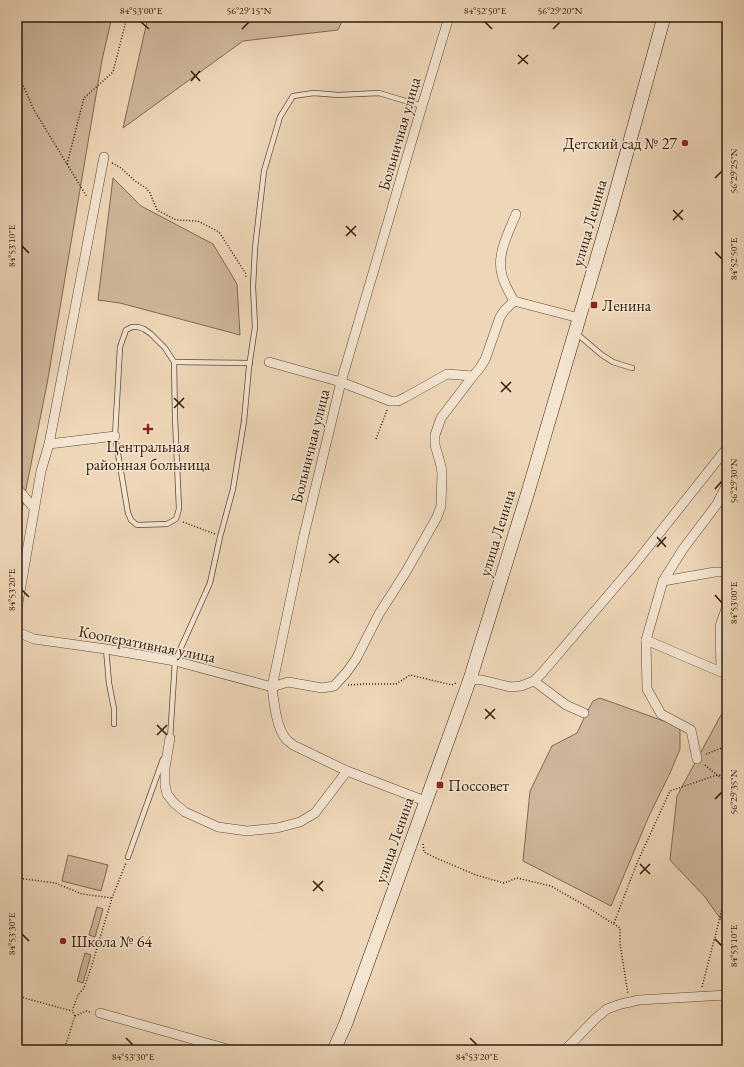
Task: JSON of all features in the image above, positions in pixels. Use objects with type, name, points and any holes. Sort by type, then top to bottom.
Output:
[{"type":"street","name":"Больничная улица","points":[[425,802],[347,771],[293,746],[286,740],[282,732],[275,710],[272,687],[304,535],[341,382],[449,17]]},
{"type":"street","name":"улица Ленина","points":[[334,1050],[346,1023],[470,679],[530,484],[611,210],[664,17]]},
{"type":"street","points":[[17,609],[41,471],[50,444],[104,157]]},
{"type":"street","points":[[516,214],[503,247],[501,262],[502,274],[514,300],[579,318]]},
{"type":"street","points":[[272,687],[288,682],[322,688],[334,686],[356,659],[379,614],[407,570],[437,517],[441,506],[442,473],[435,445],[435,435],[441,418],[485,360],[500,316],[514,300]]},
{"type":"street","points":[[269,362],[341,382],[390,401],[398,401],[447,374],[473,376]]},
{"type":"street","points":[[50,444],[115,436]]},
{"type":"street","points":[[470,679],[482,680],[510,687],[522,686],[534,681],[634,565],[727,448]]},
{"type":"street","points":[[697,758],[692,730],[662,714],[647,688],[646,640],[663,581],[683,549],[717,504],[727,484]]},
{"type":"street","points":[[17,488],[34,508]]},
{"type":"street","points":[[663,581],[715,572],[727,572]]},
{"type":"street","points":[[646,640],[721,672],[720,626],[727,606]]},
{"type":"street","name":"Кооперативная улица","points":[[17,632],[34,639],[106,649],[175,661],[272,687]]},
{"type":"street","points":[[534,681],[566,705],[584,713]]},
{"type":"street","points":[[170,738],[165,779],[167,794],[174,803],[185,812],[218,826],[247,831],[277,828],[300,822],[315,813],[347,771]]},
{"type":"street","points":[[565,1050],[595,1019],[607,1009],[639,1000],[727,995]]},
{"type":"street","points":[[100,1013],[231,1050]]},
{"type":"lane","points":[[128,857],[170,738],[175,661],[210,583],[220,537],[233,490],[244,421],[255,327],[255,248],[264,171],[280,117],[293,96],[314,93],[338,95],[378,93],[422,106]]},
{"type":"lane","points":[[138,326],[144,329],[165,348],[174,362],[179,509],[176,519],[167,524],[138,525],[130,520],[115,436],[120,347],[126,330],[138,326]]},
{"type":"lane","points":[[575,332],[602,355],[613,362],[632,368]]},
{"type":"lane","points":[[174,362],[250,363]]},
{"type":"lane","points":[[106,649],[109,683],[114,709],[114,724]]},
{"type":"path","points":[[67,164],[84,98],[113,72],[126,17]]},
{"type":"path","points":[[17,72],[34,110],[94,208]]},
{"type":"path","points":[[104,157],[121,168],[135,182],[146,188],[150,193],[157,210],[176,220],[198,221],[219,232],[246,274],[246,281]]},
{"type":"path","points":[[376,439],[390,401]]},
{"type":"path","points":[[176,519],[220,537]]},
{"type":"path","points":[[334,686],[396,684],[410,675],[452,685],[470,679]]},
{"type":"path","points":[[727,746],[697,758],[717,775],[727,781]]},
{"type":"path","points":[[614,923],[637,863],[670,791],[717,775],[727,775]]},
{"type":"path","points":[[414,835],[424,845],[424,852],[476,876],[504,882],[517,878],[551,886],[614,923],[620,928],[620,944],[628,997],[639,1000]]},
{"type":"path","points":[[72,1011],[78,994],[84,988],[112,898],[128,857]]},
{"type":"path","points":[[17,878],[55,883],[82,894],[112,898]]},
{"type":"path","points":[[700,996],[727,890]]},
{"type":"path","points":[[17,996],[72,1011],[75,1016]]},
{"type":"path","points":[[64,1050],[75,1016],[86,1011],[100,1013]]},
{"type":"shaded area","points":[[17,17],[112,17],[102,60],[47,384],[17,534]]},
{"type":"shaded area","points":[[148,17],[344,17],[338,30],[243,41],[123,128]]},
{"type":"shaded area","points":[[113,178],[141,206],[213,244],[237,284],[240,335],[120,303],[98,300]]},
{"type":"shaded area","points":[[600,698],[680,727],[680,749],[649,816],[611,906],[523,861],[530,791],[552,746],[577,733],[593,701]]},
{"type":"shaded area","points":[[727,704],[727,928],[705,897],[670,860],[677,796]]},
{"type":"shaded area","points":[[68,855],[108,865],[101,891],[62,881]]},
{"type":"shaded area","points":[[97,907],[103,909],[95,937],[89,935]]},
{"type":"shaded area","points":[[85,953],[91,955],[83,983],[77,981]]},
{"type":"place","name":"Детский сад № 27","points":[[685,143]]},
{"type":"place","name":"Ленина","points":[[594,305]]},
{"type":"place","name":"Центральная районная больница","points":[[148,429]]},
{"type":"place","name":"Поссовет","points":[[440,785]]},
{"type":"place","name":"Школа № 64","points":[[63,941]]}]
